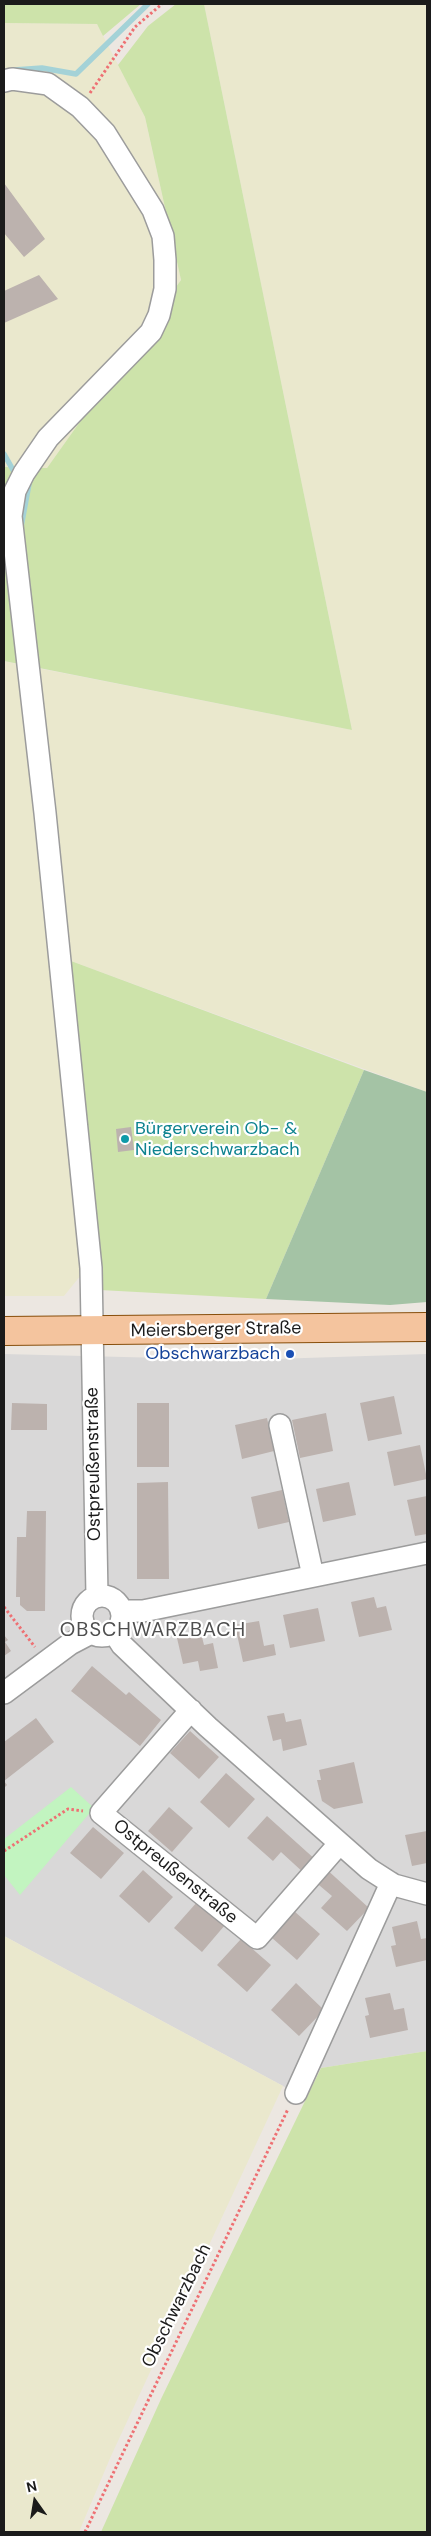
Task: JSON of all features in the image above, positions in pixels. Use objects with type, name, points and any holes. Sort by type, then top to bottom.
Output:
[{"type":"main road","name":"Meiersberger Straße","points":[[4,1331],[91,1332],[427,1327]]},
{"type":"street","name":"Ostpreußenstraße","points":[[4,81],[12,79],[48,84],[80,108],[104,133],[143,193],[163,236],[165,260],[165,289],[159,315],[151,332],[48,438],[15,491],[11,516],[91,1268],[97,1596]]},
{"type":"street","points":[[280,1425],[314,1576]]},
{"type":"street","points":[[121,1611],[142,1611],[427,1553]]},
{"type":"street","points":[[4,1694],[70,1644],[91,1633],[106,1635],[113,1631],[121,1619],[121,1611],[112,1599],[97,1596],[84,1605],[82,1620],[91,1633]]},
{"type":"street","points":[[113,1631],[122,1645],[191,1710],[369,1870],[391,1883],[427,1894]]},
{"type":"street","name":"Ostpreußenstraße","points":[[191,1710],[101,1814],[257,1938],[340,1844]]},
{"type":"street","points":[[296,2093],[391,1883]]},
{"type":"path","points":[[80,108],[135,27],[162,4]]},
{"type":"path","points":[[4,1607],[46,1662]]},
{"type":"path","points":[[4,1851],[68,1809],[101,1814]]},
{"type":"path","name":"Obschwarzbach","points":[[85,2532],[296,2093]]},
{"type":"shaded area","points":[[204,4],[427,4],[427,1092],[71,961],[32,667],[352,730]]},
{"type":"shaded area","points":[[4,23],[97,24],[145,117],[181,280],[47,468],[4,467]]},
{"type":"shaded area","points":[[4,661],[17,664],[47,903],[81,1275],[64,1296],[4,1296]]},
{"type":"shaded area","points":[[4,1354],[244,1360],[427,1354],[427,2051],[321,2068],[296,2093],[4,1936]]},
{"type":"shaded area","points":[[4,1936],[283,2086],[111,2456],[79,2532],[4,2532]]},
{"type":"green space","points":[[4,4],[141,4],[103,36],[97,24],[4,23]]},
{"type":"green space","points":[[176,4],[204,4],[352,730],[4,661],[4,467],[47,468],[181,280],[145,117],[118,65],[148,26]]},
{"type":"green space","points":[[71,961],[364,1070],[266,1299],[100,1290]]},
{"type":"green space","points":[[364,1070],[427,1092],[427,1302],[390,1305],[266,1299]]},
{"type":"green space","points":[[71,1787],[94,1808],[20,1895],[4,1875],[4,1839]]},
{"type":"green space","points":[[427,2051],[427,2532],[101,2532],[161,2399],[321,2068]]},
{"type":"building","points":[[4,183],[45,239],[24,257],[4,233]]},
{"type":"building","points":[[39,275],[58,299],[4,323],[4,291]]},
{"type":"building","name":"Bürgerverein Ob- & Niederschwarzbach","points":[[131,1127],[134,1150],[118,1152],[116,1129]]},
{"type":"building","points":[[394,1396],[402,1434],[368,1441],[360,1403]]},
{"type":"building","points":[[12,1403],[47,1404],[47,1430],[11,1430]]},
{"type":"building","points":[[137,1403],[169,1403],[169,1467],[137,1467]]},
{"type":"building","points":[[326,1413],[333,1451],[300,1458],[292,1420]]},
{"type":"building","points":[[267,1418],[274,1451],[242,1459],[235,1425]]},
{"type":"building","points":[[420,1445],[427,1479],[394,1486],[387,1452]]},
{"type":"building","points":[[168,1482],[169,1579],[137,1579],[137,1483]]},
{"type":"building","points":[[349,1482],[356,1515],[323,1522],[316,1489]]},
{"type":"building","points":[[282,1490],[289,1522],[258,1529],[251,1497]]},
{"type":"building","points":[[427,1496],[427,1534],[415,1536],[407,1500]]},
{"type":"building","points":[[27,1511],[46,1511],[45,1611],[27,1611],[20,1605],[20,1597],[16,1597],[17,1537],[26,1537]]},
{"type":"building","points":[[374,1597],[377,1608],[386,1606],[392,1630],[359,1637],[351,1602]]},
{"type":"building","points":[[318,1608],[325,1641],[290,1648],[283,1615]]},
{"type":"building","points":[[259,1621],[264,1646],[274,1644],[276,1655],[243,1662],[235,1625]]},
{"type":"building","points":[[201,1633],[204,1645],[213,1643],[218,1668],[200,1671],[198,1661],[183,1664],[177,1638]]},
{"type":"building","points":[[4,1635],[8,1640],[5,1642],[11,1651],[4,1656]]},
{"type":"building","points":[[92,1666],[126,1695],[129,1692],[161,1720],[140,1746],[71,1691]]},
{"type":"building","points":[[284,1713],[286,1722],[301,1719],[307,1745],[283,1751],[281,1739],[273,1741],[267,1716]]},
{"type":"building","points":[[36,1718],[54,1742],[4,1781],[4,1742]]},
{"type":"building","points":[[190,1731],[219,1757],[199,1779],[170,1753]]},
{"type":"building","points":[[354,1762],[363,1803],[334,1809],[322,1801],[317,1780],[321,1780],[319,1770]]},
{"type":"building","points":[[226,1773],[255,1799],[229,1828],[200,1802]]},
{"type":"building","points":[[169,1807],[193,1828],[172,1852],[148,1831]]},
{"type":"building","points":[[267,1816],[317,1861],[305,1874],[281,1852],[273,1861],[247,1838]]},
{"type":"building","points":[[93,1827],[124,1853],[101,1879],[70,1853]]},
{"type":"building","points":[[427,1831],[427,1863],[412,1866],[405,1835]]},
{"type":"building","points":[[324,1867],[369,1908],[347,1931],[321,1908],[332,1896],[313,1880]]},
{"type":"building","points":[[143,1870],[173,1897],[149,1923],[119,1896]]},
{"type":"building","points":[[198,1901],[225,1925],[202,1952],[174,1928]]},
{"type":"building","points":[[294,1911],[320,1934],[297,1960],[271,1937]]},
{"type":"building","points":[[417,1921],[421,1939],[427,1938],[427,1960],[396,1967],[391,1946],[396,1945],[392,1927]]},
{"type":"building","points":[[241,1939],[271,1965],[247,1992],[217,1965]]},
{"type":"building","points":[[296,1983],[324,2010],[299,2036],[271,2010]]},
{"type":"building","points":[[390,1993],[394,2010],[404,2008],[408,2030],[370,2038],[365,2016],[369,2015],[365,1998]]},
{"type":"waterway","points":[[14,70],[42,68],[76,74],[148,4]]},
{"type":"waterway","points":[[4,454],[13,470]]},
{"type":"waterway","points":[[21,527],[29,484]]},
{"type":"place","name":"Bürgerverein Ob- & Niederschwarzbach","points":[[125,1139]]},
{"type":"place","name":"Obschwarzbach","points":[[290,1354]]},
{"type":"district","name":"OBSCHWARZBACH","points":[[153,1631]]}]
